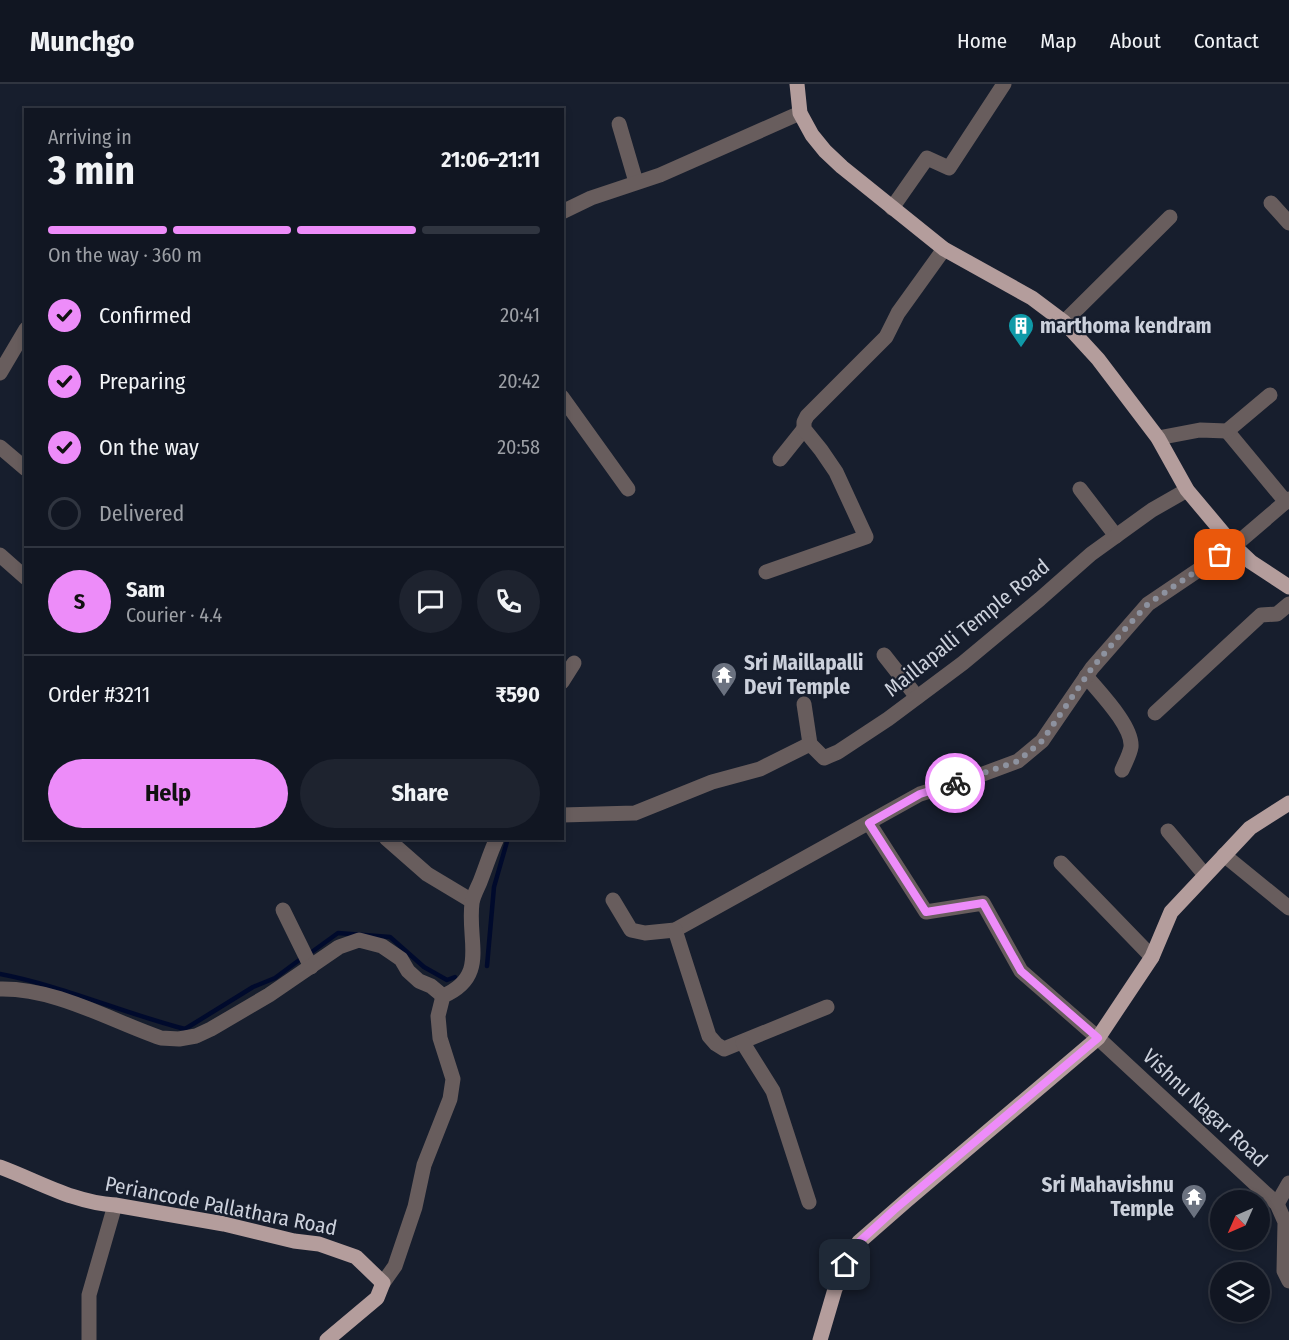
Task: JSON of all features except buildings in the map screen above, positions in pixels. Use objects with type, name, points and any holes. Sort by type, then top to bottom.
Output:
[{"type":"main road","points":[[797,84],[800,112],[812,135],[825,151],[944,249],[1032,298],[1064,322],[1098,359],[1158,438],[1187,490],[1234,546],[1251,562],[1289,587]]},
{"type":"main road","points":[[820,1340],[838,1281],[859,1242],[1098,1038],[1152,957],[1171,912],[1250,828],[1289,803]]},
{"type":"main road","name":"Periancode Pallathara Road","points":[[0,1167],[72,1196],[99,1204],[224,1224],[294,1241],[319,1244],[356,1257],[383,1283]]},
{"type":"main road","points":[[327,1340],[377,1298],[383,1283]]},
{"type":"street","points":[[892,208],[927,158],[949,168],[1004,84]]},
{"type":"street","points":[[564,211],[591,198],[660,175],[800,112]]},
{"type":"street","points":[[619,124],[636,182]]},
{"type":"street","points":[[1271,203],[1289,223]]},
{"type":"street","points":[[1064,322],[1170,218]]},
{"type":"street","points":[[780,459],[804,429],[807,416],[886,337],[898,313],[944,249]]},
{"type":"street","points":[[0,373],[24,332]]},
{"type":"street","points":[[1158,438],[1200,429],[1227,431],[1270,395]]},
{"type":"street","points":[[564,401],[628,489]]},
{"type":"street","points":[[766,572],[866,537],[836,472],[822,450],[804,429]]},
{"type":"street","points":[[613,900],[632,930],[645,933],[675,930],[920,794],[1018,761],[1042,741],[1086,676],[1148,604],[1234,546],[1287,500],[1227,431]]},
{"type":"street","points":[[0,447],[24,467]]},
{"type":"street","points":[[1080,489],[1116,536]]},
{"type":"street","name":"Maillapalli Temple Road","points":[[810,744],[824,758],[838,752],[963,663],[1091,554],[1152,510],[1187,490]]},
{"type":"street","points":[[0,555],[24,576]]},
{"type":"street","points":[[1155,713],[1261,615],[1277,614],[1289,604]]},
{"type":"street","points":[[884,655],[917,697]]},
{"type":"street","points":[[564,679],[574,663]]},
{"type":"street","points":[[1086,676],[1114,710],[1128,732],[1131,747],[1122,770]]},
{"type":"street","points":[[564,815],[635,813],[712,782],[760,769],[810,744],[804,704]]},
{"type":"street","name":"Vishnu Nagar Road","points":[[869,823],[926,912],[983,903],[1021,971],[1098,1038],[1277,1204]]},
{"type":"street","points":[[1168,831],[1205,875]]},
{"type":"street","points":[[388,840],[427,874],[472,901]]},
{"type":"street","points":[[443,996],[456,990],[465,982],[473,969],[472,901],[496,840]]},
{"type":"street","points":[[1224,855],[1289,908]]},
{"type":"street","points":[[1062,863],[1152,957]]},
{"type":"street","points":[[283,910],[311,967]]},
{"type":"street","points":[[675,930],[709,1036],[724,1049],[827,1007]]},
{"type":"street","points":[[0,989],[51,996],[161,1038],[179,1040],[196,1036],[231,1019],[339,947],[359,940],[382,946],[401,958],[408,971],[419,981],[431,986],[443,996]]},
{"type":"street","points":[[383,1283],[395,1266],[415,1207],[424,1165],[450,1100],[453,1079],[440,1038],[438,1016],[443,996]]},
{"type":"street","points":[[743,1043],[773,1091],[809,1202]]},
{"type":"street","points":[[1289,1183],[1277,1204],[1285,1222],[1283,1257],[1284,1271],[1289,1281]]},
{"type":"street","points":[[89,1340],[89,1295],[116,1205]]},
{"type":"waterway","points":[[487,966],[494,887],[507,840]]},
{"type":"waterway","points":[[309,954],[338,933],[390,937],[424,967],[447,980],[455,977]]},
{"type":"waterway","points":[[0,974],[47,985],[185,1029],[253,987],[275,978],[302,958]]},
{"type":"way so far","points":[[955,783],[1018,761],[1042,741],[1092,668],[1148,604],[1220,555]]},
{"type":"place","name":"marthoma kendram","points":[[1021,349]]},
{"type":"place","name":"Sri Maillapalli Devi Temple","points":[[724,698]]},
{"type":"place","name":"Sri Mahavishnu Temple","points":[[1194,1220]]},
{"type":"route","points":[[845,1265],[859,1242],[894,1210],[1098,1038],[1021,971],[983,903],[926,912],[869,823],[920,794],[955,783]]}]
